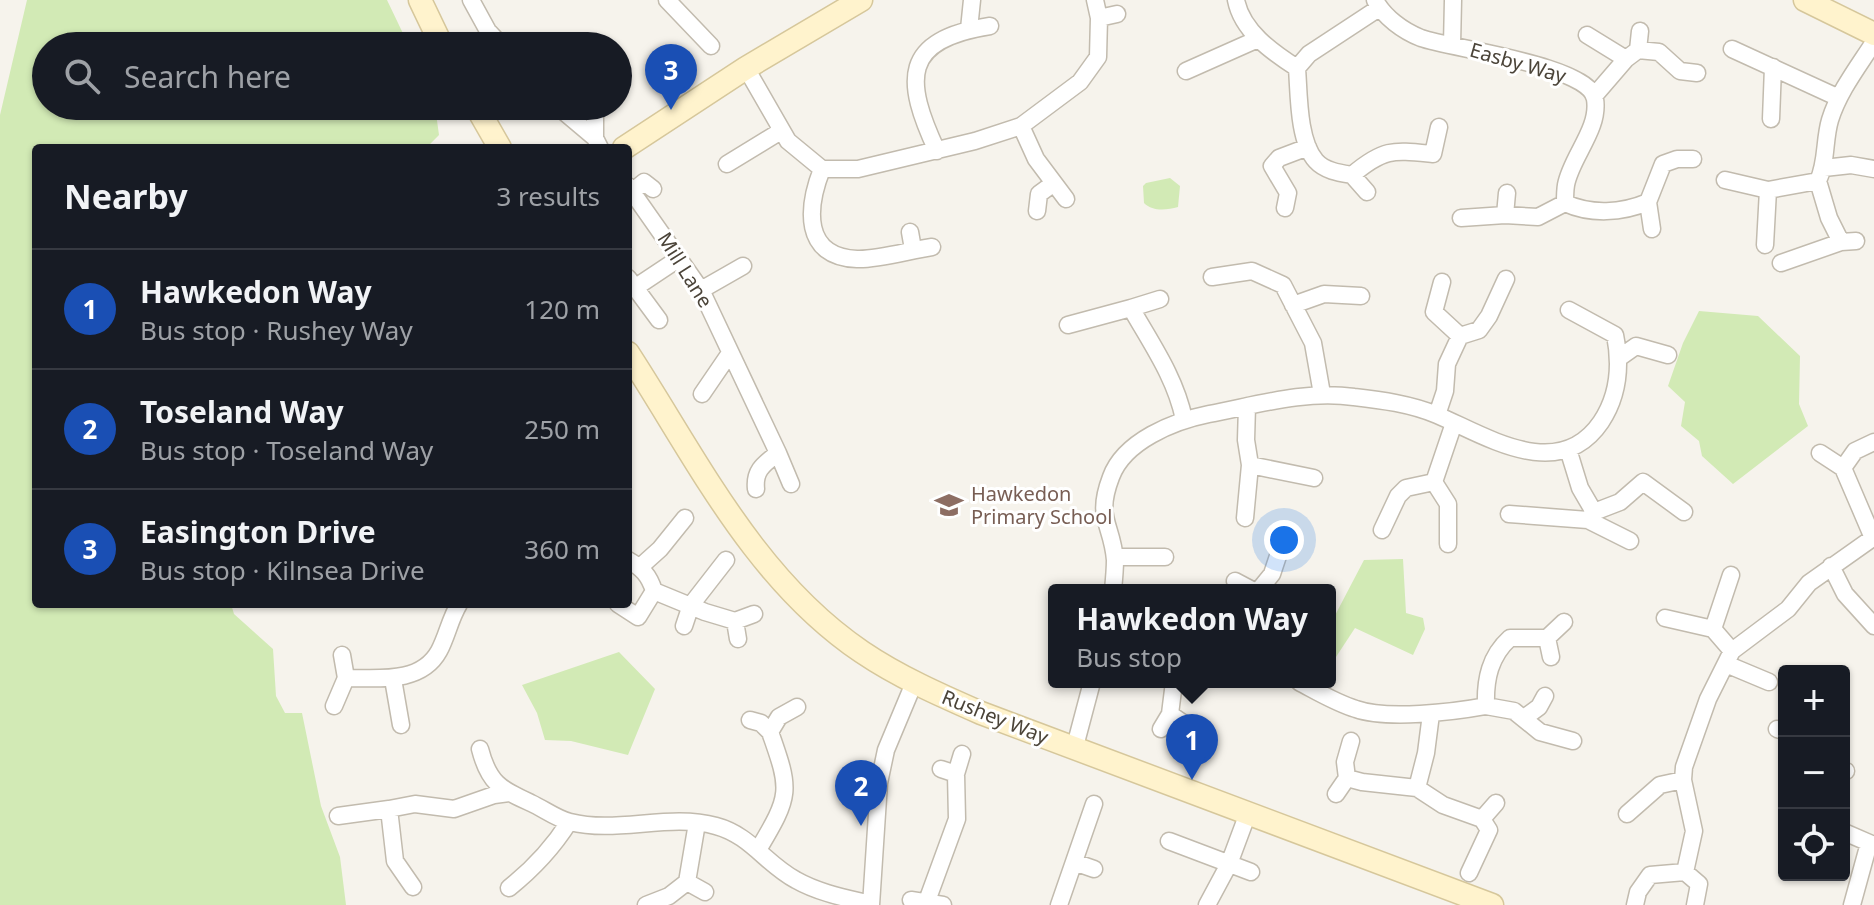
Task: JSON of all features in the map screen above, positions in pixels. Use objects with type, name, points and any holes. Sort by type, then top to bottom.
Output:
[{"type":"street","points":[[420,0],[435,32]]},
{"type":"street","points":[[471,0],[489,32]]},
{"type":"street","points":[[667,0],[700,42]]},
{"type":"street","points":[[630,144],[746,68],[861,0]]},
{"type":"street","points":[[969,29],[972,0]]},
{"type":"street","points":[[746,68],[788,141],[822,169],[858,169],[937,151],[1021,126],[1080,82],[1098,57],[1099,18],[1095,0]]},
{"type":"street","points":[[1236,0],[1246,25],[1258,39],[1297,68]]},
{"type":"street","name":"Easby Way","points":[[1452,45],[1453,0]]},
{"type":"street","points":[[1805,0],[1874,34]]},
{"type":"street","points":[[1367,192],[1352,175],[1334,172],[1317,163],[1308,147],[1302,125],[1297,68],[1309,54],[1377,4]]},
{"type":"street","name":"Easby Way","points":[[1377,4],[1390,20],[1419,37],[1558,71],[1587,86],[1595,95]]},
{"type":"street","points":[[1099,18],[1117,14]]},
{"type":"street","points":[[937,151],[917,102],[914,80],[917,66],[925,52],[944,37],[990,26]]},
{"type":"street","points":[[1565,203],[1566,183],[1590,127],[1595,95],[1632,54],[1640,31]]},
{"type":"street","points":[[1587,35],[1632,54],[1659,52],[1680,71],[1697,73]]},
{"type":"street","points":[[1186,71],[1258,39]]},
{"type":"street","points":[[1781,263],[1849,241],[1829,218],[1821,175],[1825,143],[1839,98],[1874,42]]},
{"type":"street","points":[[1732,49],[1839,98]]},
{"type":"street","points":[[1771,119],[1773,67]]},
{"type":"street","points":[[484,120],[498,144]]},
{"type":"street","points":[[573,120],[598,143]]},
{"type":"street","points":[[596,120],[598,143]]},
{"type":"street","points":[[1021,126],[1036,159],[1066,199]]},
{"type":"street","points":[[1352,175],[1376,155],[1407,151],[1433,154],[1439,127]]},
{"type":"street","points":[[727,164],[781,131]]},
{"type":"street","points":[[1285,208],[1288,193],[1272,166],[1279,158],[1308,147]]},
{"type":"street","points":[[1652,229],[1648,202],[1663,164],[1677,159],[1693,159]]},
{"type":"street","points":[[1725,180],[1768,190],[1851,165],[1874,169]]},
{"type":"street","points":[[822,169],[813,192],[811,217],[814,235],[833,254],[858,260],[912,241],[932,247]]},
{"type":"street","name":"Mill Lane","points":[[632,188],[644,182],[653,189]]},
{"type":"street","points":[[1037,211],[1039,194],[1054,183]]},
{"type":"street","points":[[1765,245],[1768,190]]},
{"type":"street","name":"Mill Lane","points":[[632,192],[701,290],[791,484]]},
{"type":"street","points":[[1505,215],[1507,193]]},
{"type":"street","points":[[1461,218],[1505,215],[1538,217],[1565,203],[1593,211],[1613,211],[1631,209],[1648,202]]},
{"type":"street","points":[[659,320],[632,282],[678,259]]},
{"type":"street","points":[[701,290],[743,266]]},
{"type":"street","points":[[1212,277],[1252,271],[1283,285],[1313,343],[1322,394]]},
{"type":"street","points":[[1437,415],[1445,391],[1447,364],[1460,336],[1479,330],[1506,279]]},
{"type":"street","points":[[1442,282],[1434,312],[1460,336]]},
{"type":"street","points":[[1293,305],[1324,294],[1361,296]]},
{"type":"street","points":[[1068,325],[1160,299]]},
{"type":"street","points":[[1131,308],[1165,363],[1184,419]]},
{"type":"street","points":[[1113,584],[1115,557],[1103,517],[1112,474],[1121,458],[1146,439],[1184,419],[1322,394],[1399,404],[1437,415],[1506,447],[1531,452],[1568,449],[1584,441],[1609,411],[1616,390],[1619,358],[1615,335],[1569,310]]},
{"type":"street","points":[[1619,358],[1636,346],[1668,355]]},
{"type":"street","points":[[702,394],[730,353]]},
{"type":"street","name":"Rushey Way","points":[[632,365],[728,512],[784,584],[843,639],[914,683],[1074,750],[1492,905]]},
{"type":"street","points":[[1245,518],[1250,465],[1246,440],[1247,406]]},
{"type":"street","points":[[1434,482],[1454,423]]},
{"type":"street","points":[[1843,468],[1855,451],[1874,442]]},
{"type":"street","points":[[1568,449],[1591,522]]},
{"type":"street","points":[[756,489],[755,479],[759,468],[778,453]]},
{"type":"street","points":[[1685,872],[1694,831],[1683,780],[1684,767],[1708,699],[1729,658],[1788,609],[1809,583],[1874,537],[1843,468],[1820,453]]},
{"type":"street","points":[[1250,465],[1314,478]]},
{"type":"street","points":[[1382,530],[1398,496],[1406,488],[1434,482]]},
{"type":"street","points":[[1434,482],[1448,504],[1448,544]]},
{"type":"street","points":[[1591,522],[1643,482],[1684,512]]},
{"type":"street","points":[[1509,514],[1591,522],[1630,541]]},
{"type":"street","points":[[685,518],[660,549],[634,563],[649,577],[654,591],[735,621],[754,614]]},
{"type":"street","points":[[1264,584],[1272,574],[1282,544]]},
{"type":"street","points":[[1115,557],[1165,557]]},
{"type":"street","points":[[684,626],[691,605],[726,560]]},
{"type":"street","points":[[1831,566],[1845,594],[1874,626]]},
{"type":"street","points":[[1731,575],[1713,629],[1729,658],[1769,682]]},
{"type":"street","points":[[1235,581],[1241,584]]},
{"type":"street","points":[[624,608],[638,617],[654,591]]},
{"type":"street","points":[[346,678],[393,679],[412,674],[428,665],[438,652],[457,608]]},
{"type":"street","points":[[1665,618],[1713,629]]},
{"type":"street","points":[[735,621],[738,639]]},
{"type":"street","points":[[1486,706],[1485,684],[1497,650],[1510,638],[1547,638],[1564,622]]},
{"type":"street","points":[[1547,638],[1551,657]]},
{"type":"street","points":[[334,706],[346,678],[342,655]]},
{"type":"street","points":[[393,679],[401,725]]},
{"type":"street","points":[[480,749],[486,772],[509,793],[569,822],[715,825],[739,834],[796,881],[830,894],[871,904],[879,783],[886,750],[914,683]]},
{"type":"street","points":[[1074,750],[1090,688]]},
{"type":"street","points":[[1161,729],[1170,714],[1173,688]]},
{"type":"street","points":[[1311,688],[1359,711],[1431,714],[1486,706],[1514,711],[1540,732],[1573,741]]},
{"type":"street","points":[[1524,718],[1539,707],[1545,696]]},
{"type":"street","points":[[770,732],[779,717],[797,707]]},
{"type":"street","points":[[1170,714],[1186,725],[1184,753]]},
{"type":"street","points":[[1417,788],[1431,714]]},
{"type":"street","points":[[750,720],[761,723],[770,732],[786,780],[783,805],[758,850]]},
{"type":"street","points":[[1336,794],[1347,778],[1345,762],[1351,741]]},
{"type":"street","points":[[927,902],[957,819],[948,772],[962,754]]},
{"type":"street","points":[[1347,778],[1417,788],[1443,805],[1482,819],[1489,830],[1469,873]]},
{"type":"street","points":[[1627,814],[1660,785],[1683,780]]},
{"type":"street","points":[[338,816],[415,804],[454,809],[509,793]]},
{"type":"street","points":[[1482,819],[1496,803]]},
{"type":"street","points":[[1059,905],[1094,804]]},
{"type":"street","points":[[389,809],[395,861],[413,887]]},
{"type":"street","points":[[1207,905],[1229,864],[1248,813]]},
{"type":"street","points":[[506,869],[516,883],[552,848],[569,822]]},
{"type":"street","points":[[646,905],[669,896],[687,882],[697,823]]},
{"type":"street","points":[[1850,835],[1872,844],[1852,905]]},
{"type":"street","points":[[1169,841],[1251,872]]},
{"type":"street","points":[[1074,862],[1094,869]]},
{"type":"street","points":[[1635,905],[1638,892],[1650,875],[1685,872],[1699,884],[1695,905]]},
{"type":"street","points":[[687,882],[705,892]]},
{"type":"green space","points":[[27,0],[387,0],[402,32],[32,32],[32,120],[437,120],[439,135],[430,144],[32,144],[32,608],[232,608],[234,614],[273,649],[276,696],[285,713],[302,713],[321,806],[340,857],[346,905],[0,905],[0,115]]},
{"type":"green space","points":[[1170,178],[1180,186],[1178,207],[1156,209],[1144,203],[1143,186],[1146,183]]},
{"type":"green space","points":[[1699,311],[1758,316],[1800,356],[1799,404],[1808,426],[1733,484],[1702,456],[1699,441],[1681,426],[1685,402],[1668,386],[1683,343]]},
{"type":"green space","points":[[1403,559],[1406,613],[1423,618],[1425,629],[1413,655],[1355,628],[1336,657],[1336,614],[1364,560]]},
{"type":"green space","points":[[619,652],[655,689],[628,755],[571,741],[545,740],[537,713],[522,685]]},
{"type":"place","name":"Easington Drive","points":[[671,110]]},
{"type":"place","name":"Hawkedon Primary School","points":[[949,505]]},
{"type":"place","name":"Hawkedon Way","points":[[1192,780]]},
{"type":"place","name":"Toseland Way","points":[[861,826]]}]
